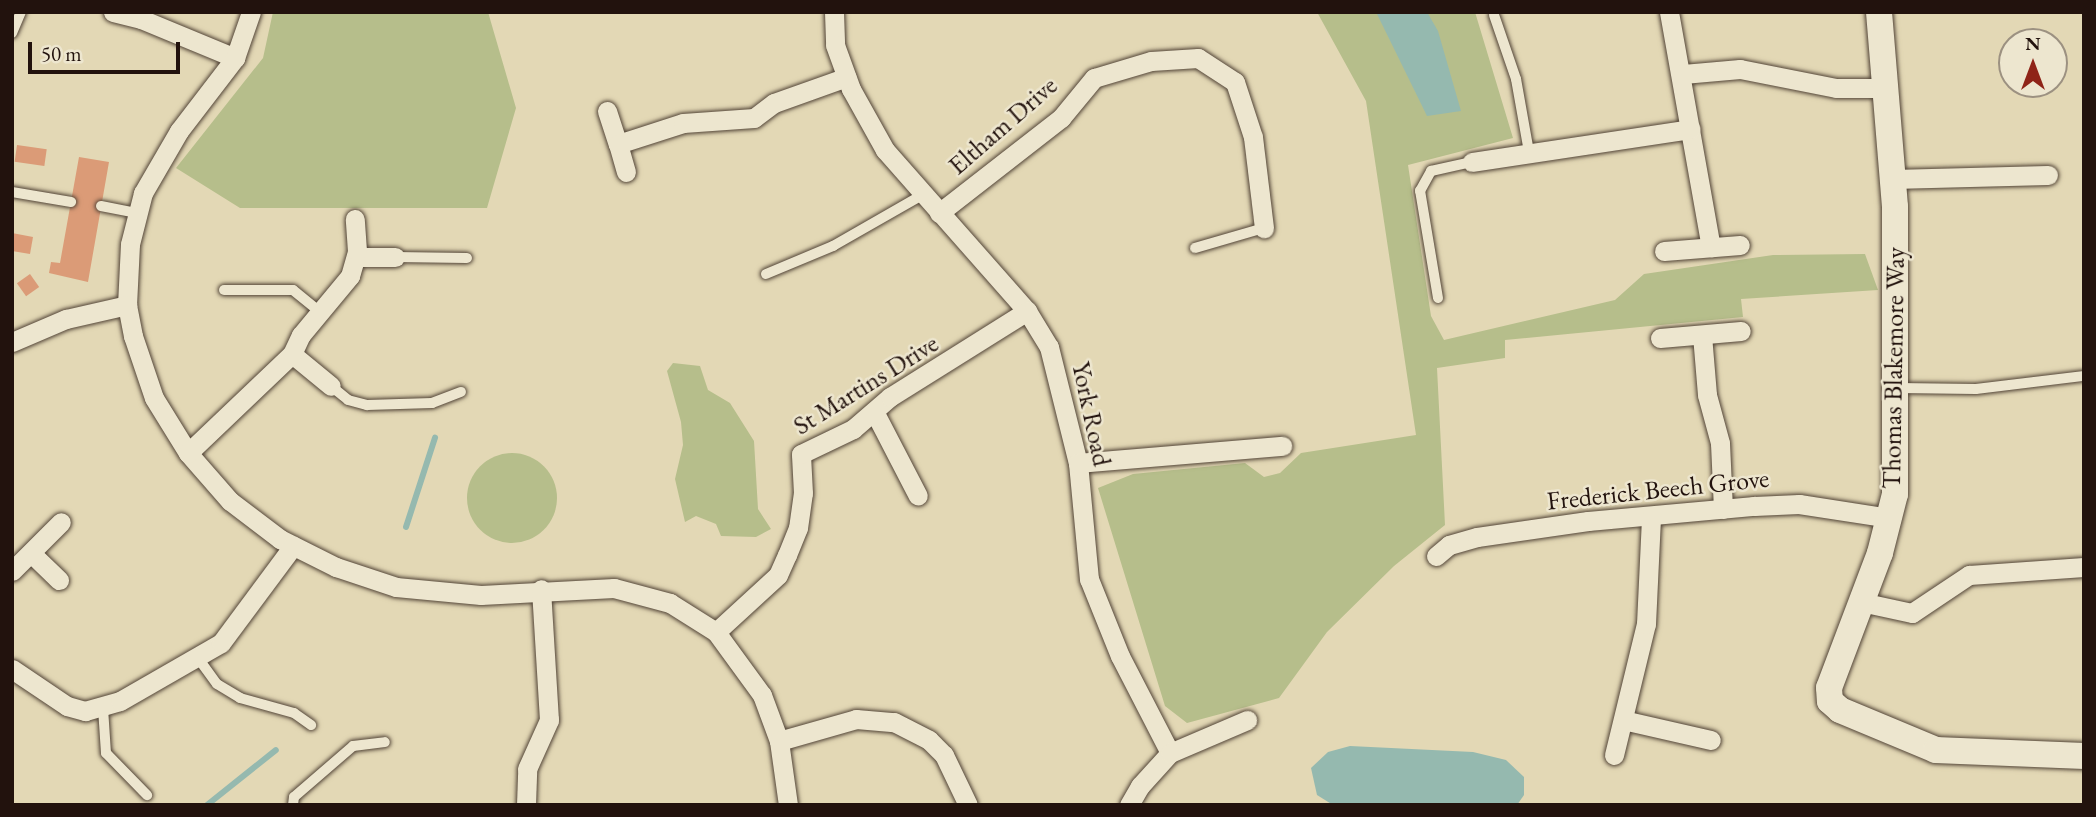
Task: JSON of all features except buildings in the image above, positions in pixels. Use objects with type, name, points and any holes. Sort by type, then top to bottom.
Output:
[{"type":"street","points":[[113,12],[143,16],[235,58]]},
{"type":"street","points":[[251,12],[235,58],[179,131],[143,193],[137,213],[127,305],[150,388],[188,453],[230,501],[293,547],[366,578],[437,594],[614,588],[660,597],[716,632],[762,695],[779,741],[788,805]]},
{"type":"street","name":"York Road","points":[[834,12],[835,45],[847,77],[885,150],[1027,311],[1049,347],[1061,382],[1078,463],[1089,579],[1121,656],[1170,753]]},
{"type":"street","points":[[1669,12],[1683,74],[1711,247]]},
{"type":"street","name":"Thomas Blakemore Way","points":[[1879,12],[1892,179],[1897,388],[1895,494],[1861,602],[1829,688],[1830,701],[1840,710],[1936,750],[2084,756]]},
{"type":"street","name":"Eltham Drive","points":[[939,213],[1061,118],[1094,78],[1151,61],[1198,58],[1235,82],[1253,137],[1264,228]]},
{"type":"street","points":[[1683,74],[1740,69],[1836,88],[1885,88]]},
{"type":"street","points":[[618,144],[683,123],[754,118],[774,103],[847,77]]},
{"type":"street","points":[[607,111],[626,172]]},
{"type":"street","points":[[1472,162],[1692,129]]},
{"type":"street","points":[[1892,179],[2048,175]]},
{"type":"street","points":[[188,453],[292,354],[319,311],[350,276],[356,257],[355,219]]},
{"type":"street","points":[[1664,251],[1740,245]]},
{"type":"street","points":[[356,257],[395,257]]},
{"type":"street","points":[[12,342],[66,319],[127,305]]},
{"type":"street","name":"St Martins Drive","points":[[716,632],[778,575],[783,565],[799,528],[803,493],[801,454],[853,429],[890,397],[953,362],[1027,311]]},
{"type":"street","points":[[1660,338],[1741,331]]},
{"type":"street","points":[[1702,335],[1707,395],[1720,443],[1723,509]]},
{"type":"street","points":[[292,354],[331,386]]},
{"type":"street","points":[[875,412],[918,496]]},
{"type":"street","points":[[1078,463],[1282,446]]},
{"type":"street","name":"Frederick Beech Grove","points":[[1436,556],[1450,545],[1477,537],[1588,521],[1723,509],[1799,503],[1889,518]]},
{"type":"street","points":[[1614,755],[1646,624],[1651,517]]},
{"type":"street","points":[[12,571],[61,522]]},
{"type":"street","points":[[12,669],[67,706],[85,711],[103,708],[221,643],[241,621],[293,547]]},
{"type":"street","points":[[31,552],[59,580]]},
{"type":"street","points":[[1861,602],[1912,613],[1969,575],[2084,568]]},
{"type":"street","points":[[526,805],[527,769],[550,720],[541,589]]},
{"type":"street","points":[[779,741],[856,719],[894,722],[912,728],[944,755],[968,805]]},
{"type":"street","points":[[1129,805],[1140,786],[1170,753],[1247,720]]},
{"type":"street","points":[[1623,720],[1711,740]]},
{"type":"lane","points":[[12,33],[21,12]]},
{"type":"lane","points":[[1494,15],[1516,79],[1529,152]]},
{"type":"lane","points":[[1438,298],[1420,191],[1431,172],[1472,162]]},
{"type":"lane","points":[[12,192],[71,202]]},
{"type":"lane","points":[[766,274],[833,247],[922,195]]},
{"type":"lane","points":[[101,206],[137,213]]},
{"type":"lane","points":[[1195,248],[1264,228]]},
{"type":"lane","points":[[395,257],[467,258]]},
{"type":"lane","points":[[224,290],[293,290],[319,311]]},
{"type":"lane","points":[[1897,388],[1976,389],[2084,376]]},
{"type":"lane","points":[[331,386],[348,400],[367,405],[432,403],[461,392]]},
{"type":"lane","points":[[198,658],[217,684],[240,698],[294,713],[312,725]]},
{"type":"lane","points":[[103,708],[106,753],[147,795]]},
{"type":"lane","points":[[293,805],[294,797],[353,746],[385,742]]},
{"type":"green space","points":[[273,12],[488,12],[516,108],[487,208],[240,208],[176,168],[263,58]]},
{"type":"green space","points":[[1317,12],[1475,12],[1513,138],[1408,165],[1431,316],[1444,340],[1615,300],[1644,274],[1773,255],[1865,254],[1878,290],[1741,299],[1743,317],[1505,340],[1505,358],[1437,368],[1445,525],[1394,566],[1327,632],[1279,698],[1187,723],[1165,706],[1098,488],[1133,474],[1245,463],[1264,477],[1280,473],[1301,453],[1416,435],[1366,101]]},
{"type":"green space","points":[[673,363],[700,366],[708,390],[730,403],[754,441],[758,509],[771,529],[756,537],[721,536],[716,524],[696,516],[685,522],[675,479],[683,445],[681,422],[667,371]]},
{"type":"green space","points":[[512,453],[529,457],[544,466],[553,481],[557,498],[553,515],[544,530],[529,539],[512,543],[495,539],[480,530],[471,515],[467,498],[471,481],[480,466],[495,457]]},
{"type":"water","points":[[1376,12],[1427,12],[1438,31],[1461,111],[1427,116]]},
{"type":"water","points":[[1350,746],[1473,752],[1506,760],[1524,777],[1524,795],[1517,805],[1333,805],[1317,795],[1311,768],[1328,752]]},
{"type":"waterway","points":[[406,527],[435,438]]},
{"type":"waterway","points":[[207,805],[276,750]]}]
